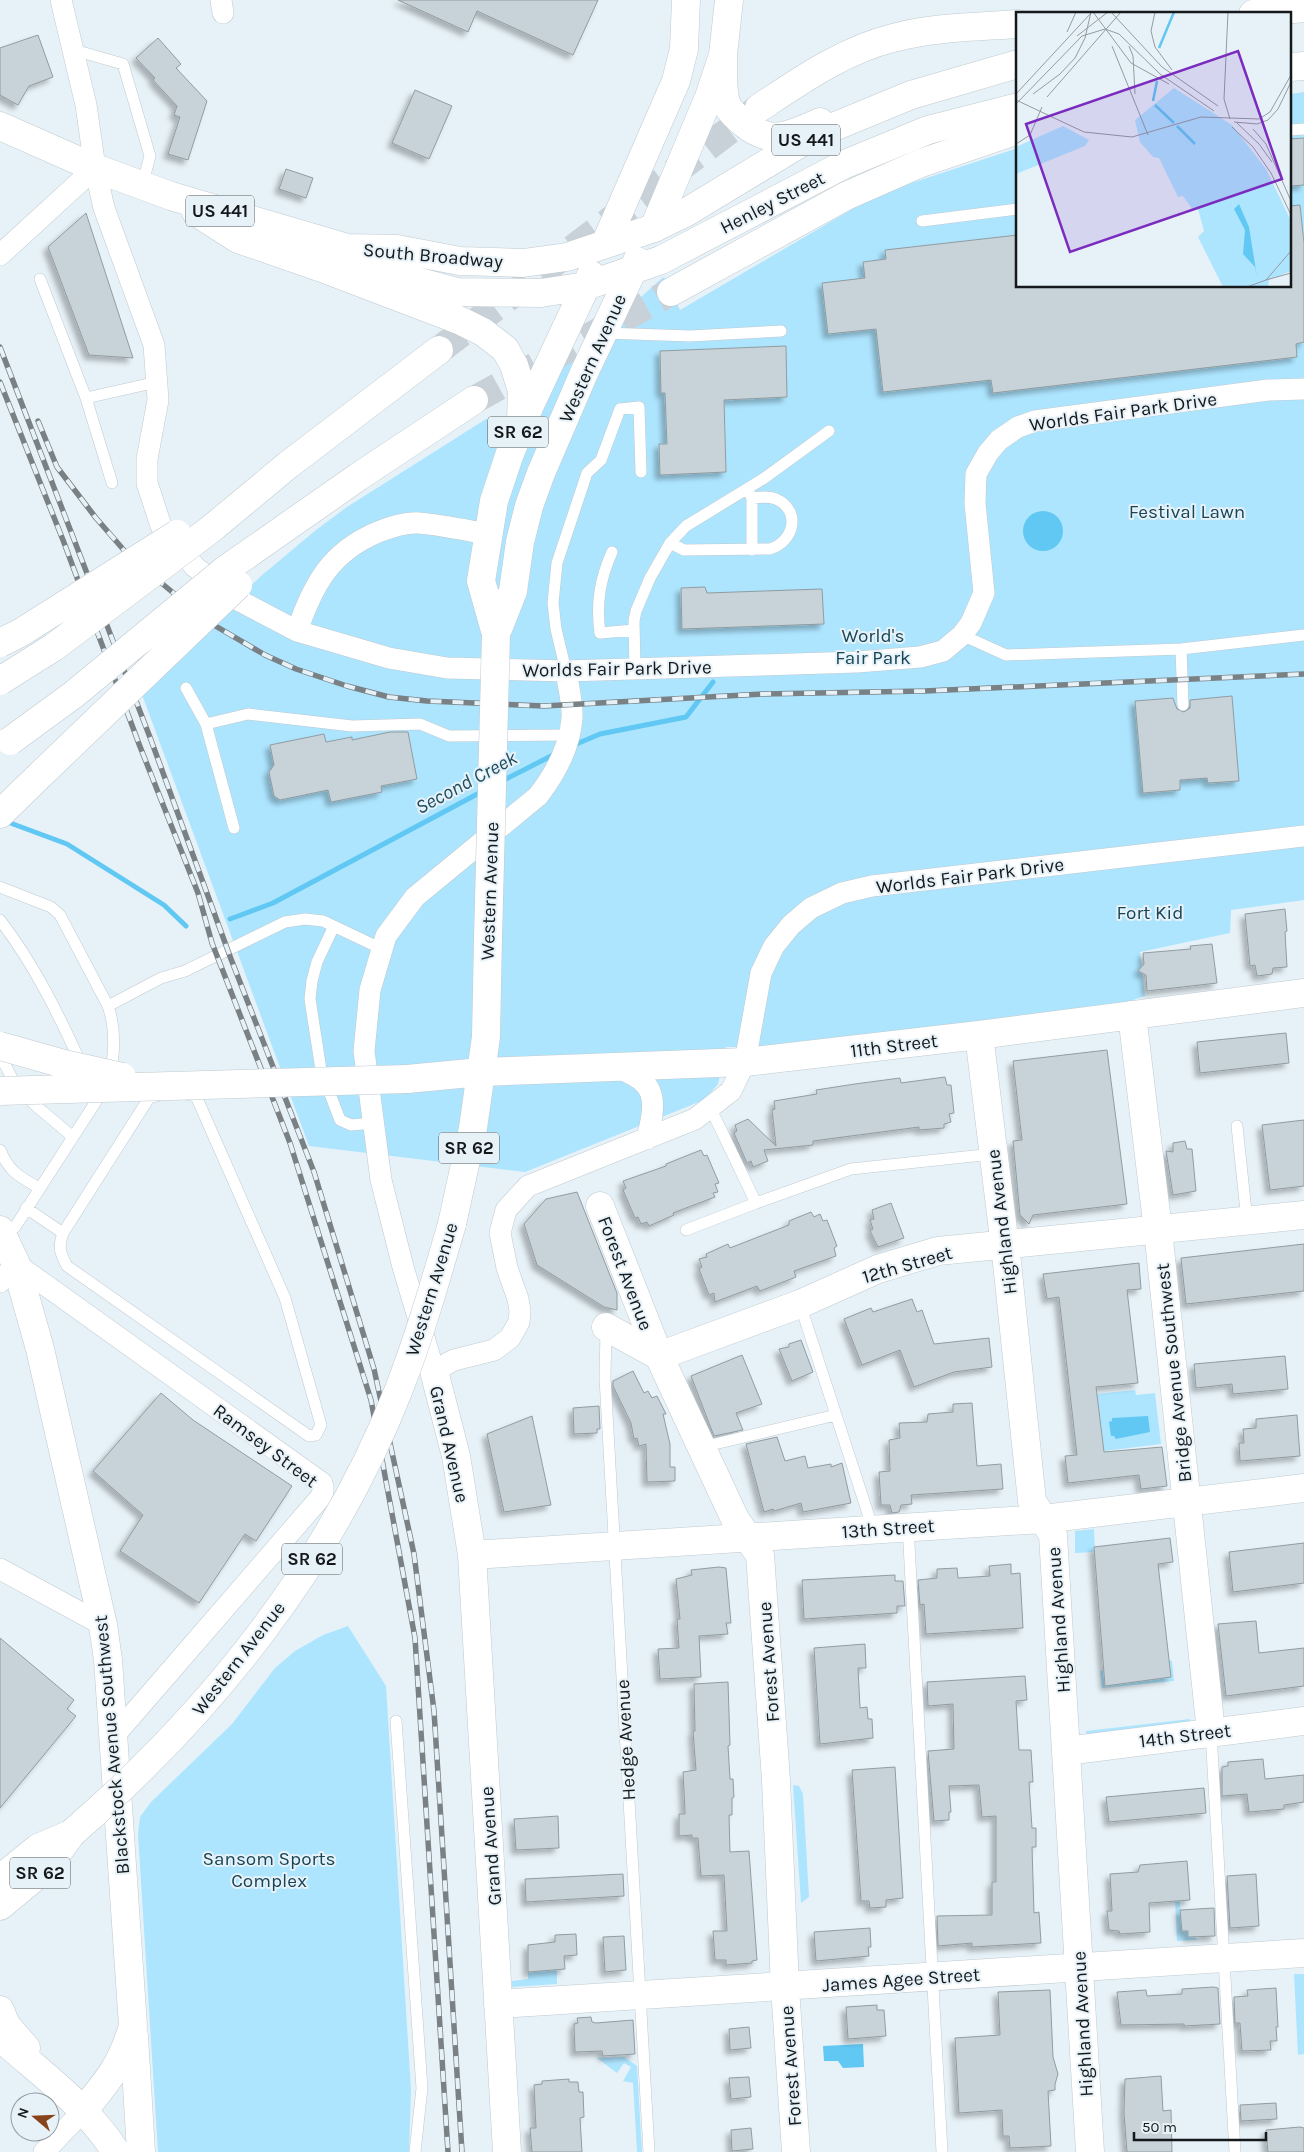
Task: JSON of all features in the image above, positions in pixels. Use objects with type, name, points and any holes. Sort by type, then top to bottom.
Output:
[{"type":"main road","name":"Western Avenue","points":[[0,1906],[47,1867],[72,1833],[108,1802],[170,1742],[219,1687],[265,1627],[313,1558],[352,1488],[398,1390],[433,1289],[452,1224],[473,1128],[486,1036],[496,634],[481,581],[487,534],[494,501],[509,456],[530,405],[606,242],[676,81],[684,49],[686,0]]},
{"type":"main road","points":[[729,0],[727,34],[723,54],[727,105],[734,114],[756,133],[775,138],[792,134],[915,80],[963,80]]},
{"type":"main road","points":[[1270,12],[1304,8]]},
{"type":"main road","points":[[759,108],[810,74],[856,52],[892,38],[936,30],[1016,24]]},
{"type":"main road","name":"Western Avenue","points":[[496,634],[513,591],[520,542],[529,506],[541,473],[602,333],[654,228],[709,97],[723,54]]},
{"type":"main road","name":"Henley Street","points":[[606,242],[654,228],[685,213],[814,135],[911,95],[1016,65]]},
{"type":"main road","name":"Henley Street","points":[[586,286],[661,260],[843,165],[928,130],[1016,108]]},
{"type":"main road","name":"US 441","points":[[0,126],[95,168]]},
{"type":"main road","points":[[671,292],[846,196],[921,163],[1016,131]]},
{"type":"main road","name":"South Broadway","points":[[95,168],[171,196],[347,248],[390,274],[457,292],[541,293],[586,286]]},
{"type":"main road","points":[[171,196],[238,239],[461,321],[484,332],[504,349],[514,365],[522,391],[521,418],[509,456]]},
{"type":"main road","name":"South Broadway","points":[[347,248],[397,249],[460,261],[523,262],[567,257],[606,242]]},
{"type":"main road","points":[[0,681],[54,647],[208,523],[288,465],[438,350]]},
{"type":"main road","points":[[0,748],[232,577],[358,477],[474,400]]},
{"type":"main road","points":[[0,643],[208,523]]},
{"type":"main road","points":[[487,534],[520,542]]},
{"type":"main road","points":[[0,814],[232,577]]},
{"type":"main road","name":"11th Street","points":[[218,1085],[407,1079],[481,1072],[745,1062],[979,1035],[1304,993]]},
{"type":"main road","name":"Bridge Avenue Southwest","points":[[1132,1015],[1158,1230],[1211,1732]]},
{"type":"main road","name":"Highland Avenue","points":[[979,1035],[1032,1501],[1053,1535],[1090,2152]]},
{"type":"main road","points":[[0,1046],[64,1064],[135,1079],[218,1085]]},
{"type":"main road","points":[[0,1091],[218,1085]]},
{"type":"main road","name":"Forest Avenue","points":[[600,1206],[659,1356],[736,1519],[760,1556],[776,1780],[785,1987],[796,2152]]},
{"type":"main road","name":"12th Street","points":[[659,1356],[800,1304],[878,1269],[938,1251],[1304,1215]]},
{"type":"main road","name":"Blackstock Avenue Southwest","points":[[1,1231],[8,1273],[40,1349],[103,1625],[114,1736],[134,2026],[125,2054],[111,2077],[80,2108]]},
{"type":"main road","points":[[599,1323],[659,1356]]},
{"type":"main road","name":"Grand Avenue","points":[[434,1371],[459,1474],[472,1555],[507,2152]]},
{"type":"main road","name":"13th Street","points":[[472,1555],[908,1526],[1043,1519],[1304,1488]]},
{"type":"main road","name":"14th Street","points":[[1066,1751],[1304,1721]]},
{"type":"main road","name":"Western Avenue","points":[[0,1879],[38,1848],[72,1833]]},
{"type":"main road","points":[[0,1930],[10,1908],[47,1867]]},
{"type":"main road","name":"James Agee Street","points":[[498,2004],[1304,1953]]},
{"type":"main road","points":[[0,2010],[6,2025],[26,2048],[67,2086],[80,2108]]},
{"type":"main road","points":[[134,2026],[140,2152]]},
{"type":"main road","points":[[0,2038],[80,2108],[102,2132],[116,2152]]},
{"type":"street","name":"Worlds Fair Park Drive","points":[[61,0],[86,105],[95,168],[104,208],[154,345],[158,400],[147,467],[148,483],[161,526],[195,567],[238,600],[297,631],[388,658],[447,668],[566,671],[857,662],[920,656],[943,650],[962,635],[971,623],[984,593],[975,503],[976,474],[988,453],[1018,427],[1035,421],[1268,390],[1303,389]]},
{"type":"street","points":[[0,255],[95,168]]},
{"type":"street","points":[[297,631],[311,596],[327,568],[338,556],[362,538],[397,525],[417,523],[487,534]]},
{"type":"street","name":"Grand Avenue","points":[[434,1371],[404,1267],[382,1180],[364,1051],[370,990],[386,936],[415,897],[538,796],[554,776],[572,718],[566,671]]},
{"type":"street","name":"Worlds Fair Park Drive","points":[[434,1371],[454,1360],[494,1350],[510,1338],[519,1322],[518,1299],[507,1268],[500,1233],[506,1210],[528,1186],[695,1119],[731,1091],[745,1062],[761,974],[774,946],[791,925],[811,908],[842,893],[872,886],[1304,836]]},
{"type":"street","points":[[615,1066],[643,1081],[649,1089],[653,1117],[647,1139]]},
{"type":"street","name":"Ramsey Street","points":[[8,1273],[322,1483],[323,1487],[323,1494],[320,1498],[114,1736]]},
{"type":"street","points":[[0,1569],[103,1625]]},
{"type":"street","name":"Blackstock Avenue Southwest","points":[[44,2152],[80,2108]]},
{"type":"lane","points":[[74,50],[123,64],[150,156],[142,186]]},
{"type":"lane","points":[[922,222],[1016,209]]},
{"type":"lane","points":[[40,279],[86,398],[112,483]]},
{"type":"lane","points":[[602,333],[690,336],[781,331]]},
{"type":"lane","points":[[86,398],[157,382]]},
{"type":"lane","points":[[566,671],[556,629],[553,603],[557,563],[587,473],[601,460],[620,409],[625,407],[639,407],[641,472]]},
{"type":"lane","points":[[635,669],[635,616],[641,597],[670,543],[686,526],[750,494],[829,431]]},
{"type":"lane","points":[[670,543],[684,550],[752,550],[770,549],[778,546],[787,539],[792,524],[787,509],[781,502],[767,496],[750,494]]},
{"type":"lane","points":[[750,494],[752,550]]},
{"type":"lane","points":[[612,552],[600,587],[597,605],[600,633],[634,630]]},
{"type":"lane","points":[[962,635],[1006,655],[1180,649],[1304,635]]},
{"type":"lane","points":[[1180,649],[1183,705]]},
{"type":"lane","points":[[186,688],[206,724],[234,828]]},
{"type":"lane","points":[[206,724],[248,714],[352,726],[420,724],[449,736],[567,738]]},
{"type":"lane","points":[[0,887],[51,907],[60,915],[108,1006],[113,1021],[114,1046],[109,1080],[101,1094],[15,1227],[1,1231]]},
{"type":"lane","points":[[0,920],[28,960],[66,1031],[89,1082],[101,1094]]},
{"type":"lane","points":[[108,1006],[161,978],[185,972],[285,922],[322,921],[382,949]]},
{"type":"lane","points":[[334,926],[317,962],[310,999],[321,1070],[340,1120],[351,1125],[374,1123]]},
{"type":"lane","points":[[0,1055],[14,1082],[35,1105],[73,1137]]},
{"type":"lane","points":[[166,1093],[196,1096],[285,1298],[321,1425],[316,1436],[309,1436],[67,1266],[59,1252],[59,1244],[63,1233],[149,1098],[166,1093]]},
{"type":"lane","points":[[710,1107],[756,1203]]},
{"type":"lane","points":[[1237,1126],[1247,1221]]},
{"type":"lane","points":[[0,1150],[7,1166],[16,1174],[40,1188]]},
{"type":"lane","points":[[686,1230],[851,1169],[993,1154]]},
{"type":"lane","points":[[26,1208],[63,1233]]},
{"type":"lane","points":[[800,1304],[873,1529]]},
{"type":"lane","name":"Hedge Avenue","points":[[599,1323],[606,1378],[649,2152]]},
{"type":"lane","points":[[702,1447],[836,1415]]},
{"type":"lane","points":[[908,1526],[942,2152]]},
{"type":"lane","points":[[396,1721],[422,2088],[416,2152]]},
{"type":"lane","points":[[1211,1732],[1236,2152]]},
{"type":"green space","name":"World's Fair Park","points":[[1304,92],[1304,900],[1231,910],[1230,933],[1140,952],[1145,996],[1121,1004],[788,1047],[726,1047],[718,1084],[704,1100],[525,1172],[309,1146],[141,692],[261,576],[316,530],[347,507],[486,419],[491,417],[505,419],[661,279],[664,277],[680,310],[878,194],[1016,149],[1016,288],[1292,288],[1292,94]]},
{"type":"green space","points":[[1135,1390],[1136,1395],[1155,1393],[1161,1444],[1104,1451],[1097,1394]]},
{"type":"green space","points":[[1094,1529],[1095,1552],[1075,1553],[1075,1531]]},
{"type":"green space","points":[[1121,1573],[1146,1680],[1171,1677],[1169,1660],[1172,1661],[1174,1681],[1102,1688],[1100,1671],[1103,1670],[1105,1686],[1130,1683]]},
{"type":"green space","name":"Sansom Sports Complex","points":[[348,1626],[386,1686],[411,2090],[409,2152],[158,2152],[138,1834],[140,1817],[151,1802],[232,1724],[275,1668],[295,1651],[323,1635]]},
{"type":"green space","points":[[1190,1719],[1190,1724],[1087,1736],[1086,1731]]},
{"type":"green space","points":[[793,1785],[799,1786],[803,1794],[809,1897],[801,1903]]},
{"type":"green space","points":[[1175,1901],[1180,1901],[1182,1931],[1188,1931],[1188,1937],[1195,1937],[1197,1940],[1177,1941]]},
{"type":"green space","points":[[557,1970],[557,1984],[512,1987],[512,1981],[528,1979],[528,1972]]},
{"type":"green space","points":[[1294,1974],[1304,1974],[1304,2054],[1298,2055]]},
{"type":"green space","points":[[624,2057],[637,2066],[642,2152],[637,2152],[633,2083],[623,2081],[631,2067],[624,2063],[617,2073],[597,2058]]},
{"type":"shaded area","points":[[1047,511],[1054,514],[1060,520],[1063,531],[1062,539],[1054,548],[1047,551],[1039,551],[1032,548],[1024,539],[1023,527],[1026,520],[1035,512]]},
{"type":"shaded area","points":[[1148,1416],[1150,1432],[1116,1439],[1114,1436],[1111,1436],[1109,1422],[1112,1421],[1112,1418]]},
{"type":"shaded area","points":[[863,2044],[864,2067],[843,2068],[838,2061],[824,2061],[823,2046]]},
{"type":"building","points":[[398,0],[598,0],[573,55],[477,11],[468,32]]},
{"type":"building","points":[[38,35],[53,77],[29,86],[18,105],[0,95],[0,48]]},
{"type":"building","points":[[158,38],[181,64],[176,68],[207,101],[188,160],[168,154],[180,117],[174,115],[177,106],[136,58]]},
{"type":"building","points":[[415,90],[452,106],[429,159],[392,143]]},
{"type":"building","points":[[1304,138],[1304,185],[1292,186],[1292,139]]},
{"type":"building","points":[[286,169],[313,178],[306,198],[279,189]]},
{"type":"building","points":[[1300,205],[1304,243],[1304,342],[1296,344],[1297,357],[993,393],[991,380],[883,392],[876,329],[828,334],[822,283],[865,278],[863,262],[886,259],[885,250],[1016,235],[1016,288],[1292,288],[1292,206]]},
{"type":"building","points":[[86,213],[133,358],[89,355],[48,247]]},
{"type":"building","points":[[786,346],[787,397],[724,400],[726,472],[660,475],[659,444],[667,444],[665,393],[661,393],[660,351]]},
{"type":"building","points":[[705,587],[707,593],[822,589],[824,624],[682,629],[681,588]]},
{"type":"building","points":[[1232,696],[1239,781],[1208,783],[1207,778],[1180,780],[1180,790],[1143,793],[1135,701],[1173,698],[1177,709],[1184,712],[1190,708],[1190,700]]},
{"type":"building","points":[[390,732],[408,732],[417,779],[381,786],[382,792],[331,802],[328,790],[280,800],[274,796],[269,772],[274,765],[270,745],[324,734],[326,742],[352,737],[352,740]]},
{"type":"building","points":[[1285,909],[1287,967],[1273,968],[1272,974],[1257,976],[1255,965],[1250,966],[1245,914]]},
{"type":"building","points":[[1212,944],[1217,983],[1147,991],[1146,975],[1138,971],[1144,964],[1143,953],[1191,949],[1190,946]]},
{"type":"building","points":[[1286,1033],[1289,1063],[1200,1073],[1197,1042]]},
{"type":"building","points":[[1107,1050],[1127,1204],[1033,1215],[1029,1224],[1020,1215],[1013,1141],[1022,1140],[1013,1061]]},
{"type":"building","points":[[945,1077],[947,1085],[951,1085],[954,1113],[949,1114],[951,1122],[944,1124],[944,1128],[919,1130],[919,1127],[813,1141],[813,1145],[764,1150],[768,1161],[753,1167],[751,1161],[747,1163],[734,1133],[737,1131],[735,1125],[748,1119],[776,1146],[772,1110],[775,1109],[774,1101],[817,1094],[816,1090],[855,1084],[900,1078],[901,1083]]},
{"type":"building","points":[[1304,1120],[1304,1186],[1270,1190],[1262,1125]]},
{"type":"building","points":[[1185,1141],[1187,1149],[1192,1149],[1196,1191],[1173,1195],[1166,1151],[1173,1152],[1173,1143]]},
{"type":"building","points":[[701,1150],[704,1156],[707,1155],[719,1183],[715,1184],[718,1192],[713,1193],[715,1197],[673,1213],[674,1215],[649,1226],[647,1222],[641,1224],[638,1217],[635,1218],[623,1190],[626,1188],[623,1181],[666,1166],[666,1164]]},
{"type":"building","points":[[577,1192],[617,1293],[617,1310],[604,1307],[537,1265],[524,1224],[546,1199]]},
{"type":"building","points":[[891,1203],[904,1238],[878,1247],[870,1231],[873,1229],[870,1220],[874,1219],[872,1210]]},
{"type":"building","points":[[811,1212],[814,1217],[820,1214],[823,1221],[827,1220],[837,1246],[834,1248],[836,1256],[794,1271],[796,1277],[760,1291],[757,1286],[715,1302],[714,1293],[709,1295],[699,1269],[702,1267],[699,1259],[707,1257],[706,1254],[728,1244],[730,1248],[789,1225],[789,1221]]},
{"type":"building","points":[[1304,1244],[1304,1291],[1186,1304],[1181,1258]]},
{"type":"building","points":[[1139,1263],[1141,1289],[1127,1290],[1138,1383],[1096,1387],[1104,1452],[1162,1447],[1167,1486],[1141,1489],[1139,1475],[1068,1483],[1065,1456],[1077,1455],[1059,1297],[1047,1299],[1043,1274]]},
{"type":"building","points":[[912,1299],[917,1312],[922,1310],[934,1344],[989,1338],[992,1367],[954,1372],[914,1387],[900,1350],[862,1365],[844,1319],[871,1308],[873,1312]]},
{"type":"building","points":[[801,1340],[813,1372],[792,1381],[779,1349],[789,1347],[789,1344]]},
{"type":"building","points":[[742,1355],[762,1404],[736,1413],[743,1430],[714,1436],[691,1376]]},
{"type":"building","points":[[1285,1356],[1288,1389],[1233,1394],[1232,1384],[1196,1388],[1194,1364]]},
{"type":"building","points":[[633,1371],[644,1393],[648,1391],[652,1398],[657,1396],[666,1414],[663,1414],[670,1444],[670,1467],[675,1467],[675,1481],[647,1482],[646,1444],[639,1446],[637,1438],[634,1439],[631,1423],[613,1386],[613,1381]]},
{"type":"building","points":[[161,1393],[193,1420],[292,1486],[256,1541],[245,1534],[199,1603],[120,1551],[143,1515],[93,1471]]},
{"type":"building","points":[[972,1403],[977,1466],[1001,1464],[1003,1489],[911,1495],[912,1504],[901,1505],[899,1512],[892,1513],[890,1505],[881,1505],[879,1472],[890,1471],[889,1440],[900,1438],[899,1423],[927,1422],[928,1414],[953,1412],[953,1404]]},
{"type":"building","points":[[599,1406],[600,1429],[597,1429],[597,1433],[574,1434],[573,1408]]},
{"type":"building","points":[[1297,1415],[1300,1456],[1240,1461],[1239,1443],[1244,1443],[1243,1429],[1256,1428],[1256,1419]]},
{"type":"building","points":[[532,1416],[551,1505],[504,1512],[487,1434]]},
{"type":"building","points":[[777,1437],[785,1461],[805,1456],[808,1468],[831,1464],[831,1467],[842,1463],[851,1503],[803,1512],[801,1503],[764,1512],[746,1444]]},
{"type":"building","points":[[1170,1538],[1173,1562],[1158,1564],[1171,1677],[1105,1686],[1094,1547]]},
{"type":"building","points":[[1304,1543],[1304,1583],[1233,1592],[1229,1552]]},
{"type":"building","points":[[1011,1564],[1011,1574],[1020,1573],[1023,1628],[926,1634],[924,1604],[920,1605],[918,1580],[937,1578],[937,1569],[957,1568],[958,1578],[990,1576],[989,1566]]},
{"type":"building","points":[[726,1568],[731,1623],[726,1623],[728,1634],[699,1636],[701,1677],[660,1679],[658,1649],[679,1648],[677,1619],[680,1619],[676,1579],[692,1575],[691,1570]]},
{"type":"building","points":[[895,1575],[895,1581],[903,1581],[905,1606],[897,1606],[897,1613],[804,1619],[802,1580]]},
{"type":"building","points":[[1256,1621],[1259,1653],[1304,1648],[1304,1686],[1226,1696],[1218,1624]]},
{"type":"building","points":[[0,1638],[74,1700],[67,1709],[76,1716],[0,1808]]},
{"type":"building","points":[[865,1644],[866,1668],[858,1668],[860,1708],[867,1707],[868,1719],[872,1719],[873,1738],[820,1744],[814,1648]]},
{"type":"building","points":[[1025,1676],[1027,1700],[1016,1701],[1019,1750],[1031,1750],[1033,1782],[1029,1782],[1032,1828],[1036,1828],[1036,1847],[1032,1847],[1034,1913],[1039,1912],[1041,1943],[972,1947],[972,1943],[938,1946],[937,1916],[992,1915],[992,1882],[996,1882],[996,1816],[982,1817],[979,1785],[949,1786],[951,1812],[949,1812],[949,1820],[934,1821],[928,1751],[954,1749],[953,1704],[928,1706],[927,1682]]},
{"type":"building","points":[[728,1682],[730,1745],[728,1746],[730,1779],[733,1779],[734,1797],[732,1798],[732,1815],[729,1815],[730,1852],[749,1851],[757,1960],[752,1961],[752,1963],[726,1965],[726,1960],[715,1960],[713,1931],[727,1931],[724,1875],[701,1876],[698,1838],[692,1838],[692,1835],[679,1836],[679,1814],[685,1814],[683,1772],[696,1770],[693,1731],[695,1731],[694,1684]]},
{"type":"building","points":[[1263,1759],[1265,1779],[1304,1775],[1304,1802],[1284,1805],[1284,1809],[1249,1812],[1247,1794],[1222,1796],[1222,1767],[1228,1766],[1228,1762]]},
{"type":"building","points":[[895,1767],[903,1898],[886,1900],[886,1907],[870,1908],[869,1901],[861,1901],[852,1770]]},
{"type":"building","points":[[1204,1788],[1206,1813],[1109,1822],[1106,1797]]},
{"type":"building","points":[[558,1816],[559,1848],[516,1850],[514,1819]]},
{"type":"building","points":[[1187,1861],[1190,1900],[1149,1903],[1150,1932],[1120,1934],[1119,1931],[1109,1930],[1107,1911],[1112,1911],[1110,1874],[1138,1872],[1140,1865]]},
{"type":"building","points":[[623,1874],[624,1896],[526,1902],[525,1879]]},
{"type":"building","points":[[1256,1874],[1259,1926],[1230,1928],[1227,1876]]},
{"type":"building","points":[[1214,1908],[1215,1936],[1188,1937],[1188,1931],[1182,1931],[1180,1910]]},
{"type":"building","points":[[870,1928],[871,1947],[868,1947],[869,1956],[816,1961],[814,1932]]},
{"type":"building","points":[[576,1934],[577,1955],[564,1956],[565,1969],[528,1972],[528,1945],[555,1942],[555,1935]]},
{"type":"building","points":[[624,1936],[626,1970],[605,1972],[603,1937]]},
{"type":"building","points":[[1218,1988],[1220,2024],[1184,2026],[1184,2024],[1121,2025],[1117,1992],[1146,1990],[1147,1996],[1182,1994],[1182,1989]]},
{"type":"building","points":[[1276,1988],[1277,2041],[1270,2041],[1271,2050],[1242,2051],[1240,2023],[1235,2023],[1234,1997],[1248,1996],[1247,1990]]},
{"type":"building","points":[[1050,1990],[1053,2057],[1058,2074],[1055,2090],[1048,2091],[1051,2146],[1010,2148],[1009,2136],[1003,2136],[1002,2110],[959,2113],[955,2038],[1000,2035],[998,1992]]},
{"type":"building","points":[[877,2005],[877,2010],[884,2010],[886,2036],[848,2039],[846,2007]]},
{"type":"building","points":[[591,2017],[592,2022],[596,2023],[633,2020],[635,2054],[603,2056],[602,2051],[575,2052],[574,2024],[578,2023],[577,2018]]},
{"type":"building","points":[[749,2027],[751,2048],[730,2050],[729,2029]]},
{"type":"building","points":[[1161,2076],[1163,2111],[1171,2110],[1172,2152],[1127,2152],[1124,2113],[1125,2079]]},
{"type":"building","points":[[749,2077],[751,2097],[731,2099],[729,2078]]},
{"type":"building","points":[[569,2079],[569,2082],[578,2082],[579,2092],[583,2092],[584,2117],[580,2118],[582,2152],[532,2152],[530,2128],[536,2128],[534,2085],[542,2084],[542,2081]]},
{"type":"building","points":[[1276,2103],[1277,2119],[1241,2121],[1240,2105]]},
{"type":"building","points":[[751,2128],[753,2149],[732,2151],[731,2130]]},
{"type":"building","points":[[1304,2128],[1304,2152],[1268,2152],[1266,2130]]},
{"type":"waterway","name":"Second Creek","points":[[574,745],[600,734],[686,717],[713,682]]},
{"type":"waterway","name":"Second Creek","points":[[502,781],[557,753]]},
{"type":"waterway","name":"Second Creek","points":[[230,919],[273,903],[483,791]]},
{"type":"waterway","name":"Second Creek","points":[[5,821],[67,844],[164,905],[186,926]]},
{"type":"tunnel","points":[[439,350],[759,108]]},
{"type":"tunnel","points":[[474,400],[671,292]]},
{"type":"railway","points":[[0,347],[151,740],[231,959],[314,1172],[374,1369],[414,1554],[434,1711],[462,2152]]},
{"type":"railway","points":[[0,382],[63,540],[139,744],[198,893],[212,943],[290,1143],[371,1400],[415,1638],[448,2152]]},
{"type":"railway","points":[[38,421],[57,467],[96,518],[129,556],[207,621],[265,655],[296,669],[347,686],[389,697],[427,701],[544,706],[763,694],[925,691],[1304,674]]},
{"type":"park label","name":"Festival Lawn","points":[[1187,511]]},
{"type":"park label","name":"Fort Kid","points":[[1150,912]]}]
